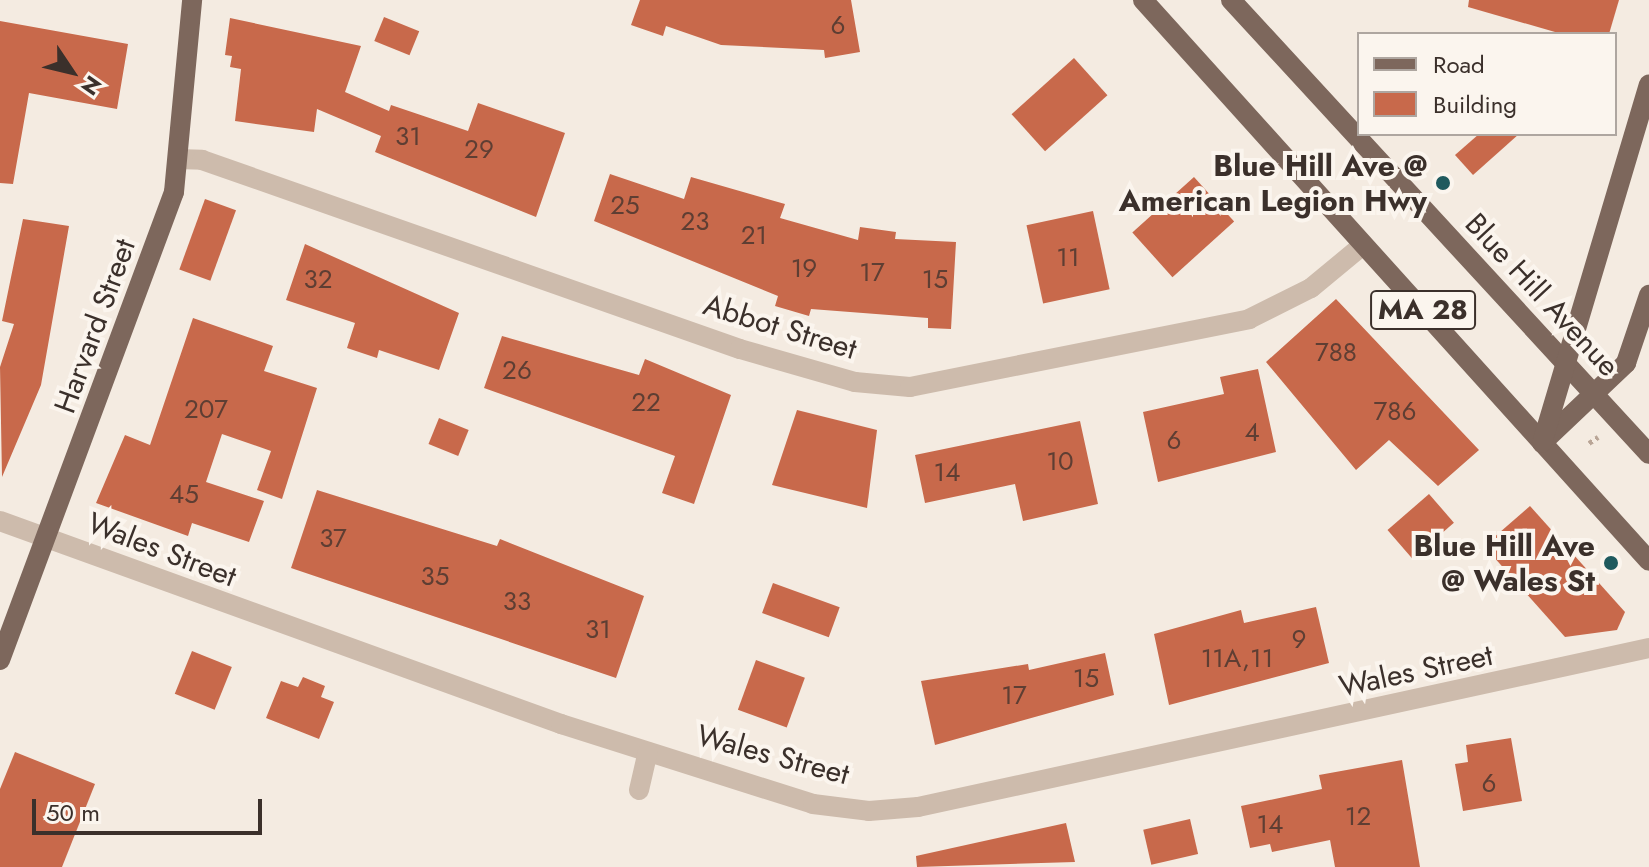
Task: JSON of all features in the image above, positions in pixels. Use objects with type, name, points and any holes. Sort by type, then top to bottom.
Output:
[{"type":"main road","name":"Harvard Street","points":[[0,660],[127,332],[178,159],[192,0]]},
{"type":"main road","name":"MA 28","points":[[1143,0],[1649,561]]},
{"type":"main road","name":"Blue Hill Avenue","points":[[1231,0],[1649,454]]},
{"type":"main road","points":[[1542,443],[1649,85]]},
{"type":"main road","points":[[1542,443],[1626,363],[1649,295]]},
{"type":"street","name":"Abbot Street","points":[[178,159],[202,160],[740,349],[855,382],[910,387],[1249,319],[1311,288],[1363,245]]},
{"type":"street","name":"Wales Street","points":[[0,521],[207,601],[648,752],[813,804],[918,807],[1649,648]]},
{"type":"street","points":[[639,790],[648,752]]},
{"type":"path","points":[[1589,443],[1603,434]]},
{"type":"building","points":[[640,0],[851,0],[860,52],[825,58],[824,50],[721,45],[666,26],[663,36],[631,25]]},
{"type":"building","points":[[1469,0],[1619,0],[1610,32],[1555,32],[1468,7]]},
{"type":"building","points":[[384,17],[419,31],[409,55],[374,41]]},
{"type":"building","points":[[230,18],[361,46],[345,92],[389,111],[391,105],[468,131],[478,103],[565,133],[536,217],[375,152],[381,136],[317,109],[314,132],[235,121],[241,69],[230,67],[232,56],[225,55]]},
{"type":"building","points":[[0,21],[128,44],[117,109],[29,93],[13,184],[0,183]]},
{"type":"building","points":[[1074,58],[1107,95],[1045,151],[1012,114]]},
{"type":"building","points":[[1477,136],[1517,136],[1473,175],[1455,155]]},
{"type":"building","points":[[610,174],[684,199],[691,177],[785,204],[780,218],[858,240],[860,227],[896,232],[895,239],[956,242],[951,329],[928,328],[928,318],[811,309],[809,316],[775,306],[778,296],[594,221]]},
{"type":"building","points":[[1194,177],[1234,222],[1172,277],[1132,233]]},
{"type":"building","points":[[205,199],[236,210],[210,281],[179,269]]},
{"type":"building","points":[[1093,211],[1110,289],[1043,303],[1026,225]]},
{"type":"building","points":[[23,219],[69,226],[41,385],[2,477],[0,367],[14,324],[2,321]]},
{"type":"building","points":[[305,244],[459,313],[439,370],[379,350],[377,358],[347,348],[355,323],[286,300]]},
{"type":"building","points":[[1336,299],[1479,450],[1438,486],[1389,440],[1356,470],[1266,362]]},
{"type":"building","points":[[193,318],[273,346],[264,371],[317,388],[282,499],[257,490],[271,451],[222,434],[206,482],[264,501],[249,542],[192,523],[188,536],[96,503],[125,435],[150,445]]},
{"type":"building","points":[[502,336],[639,375],[645,359],[731,395],[694,504],[662,493],[675,456],[484,388]]},
{"type":"building","points":[[1258,369],[1276,452],[1158,482],[1143,412],[1224,394],[1220,377]]},
{"type":"building","points":[[797,410],[877,430],[867,508],[772,485]]},
{"type":"building","points":[[439,418],[469,430],[458,456],[429,444]]},
{"type":"building","points":[[1080,421],[1098,504],[1023,521],[1015,484],[925,503],[915,455]]},
{"type":"building","points":[[317,490],[497,546],[500,539],[644,596],[616,678],[291,568]]},
{"type":"building","points":[[1429,494],[1454,523],[1412,559],[1387,530]]},
{"type":"building","points":[[1530,506],[1625,612],[1617,630],[1565,637],[1484,546]]},
{"type":"building","points":[[773,583],[840,607],[829,637],[762,613]]},
{"type":"building","points":[[1316,607],[1329,663],[1169,705],[1154,634],[1241,610],[1244,623]]},
{"type":"building","points":[[192,651],[232,667],[215,710],[175,694]]},
{"type":"building","points":[[1105,653],[1114,695],[935,745],[921,681],[1028,664],[1029,670]]},
{"type":"building","points":[[756,660],[805,678],[787,728],[738,710]]},
{"type":"building","points":[[303,677],[325,686],[321,697],[334,702],[319,739],[266,718],[281,681],[298,687]]},
{"type":"building","points":[[1511,738],[1522,801],[1463,811],[1455,764],[1468,762],[1466,745]]},
{"type":"building","points":[[15,752],[95,784],[62,867],[0,867],[0,789]]},
{"type":"building","points":[[1402,760],[1420,867],[1335,867],[1330,840],[1272,852],[1270,844],[1250,848],[1241,806],[1322,789],[1319,775]]},
{"type":"building","points":[[1190,819],[1198,854],[1151,865],[1143,830]]},
{"type":"building","points":[[1066,823],[1075,862],[917,867],[916,856]]},
{"type":"place","name":"Blue Hill Ave @ American Legion Hwy","points":[[1443,183]]},
{"type":"place","name":"Blue Hill Ave @ Wales St","points":[[1611,563]]}]
